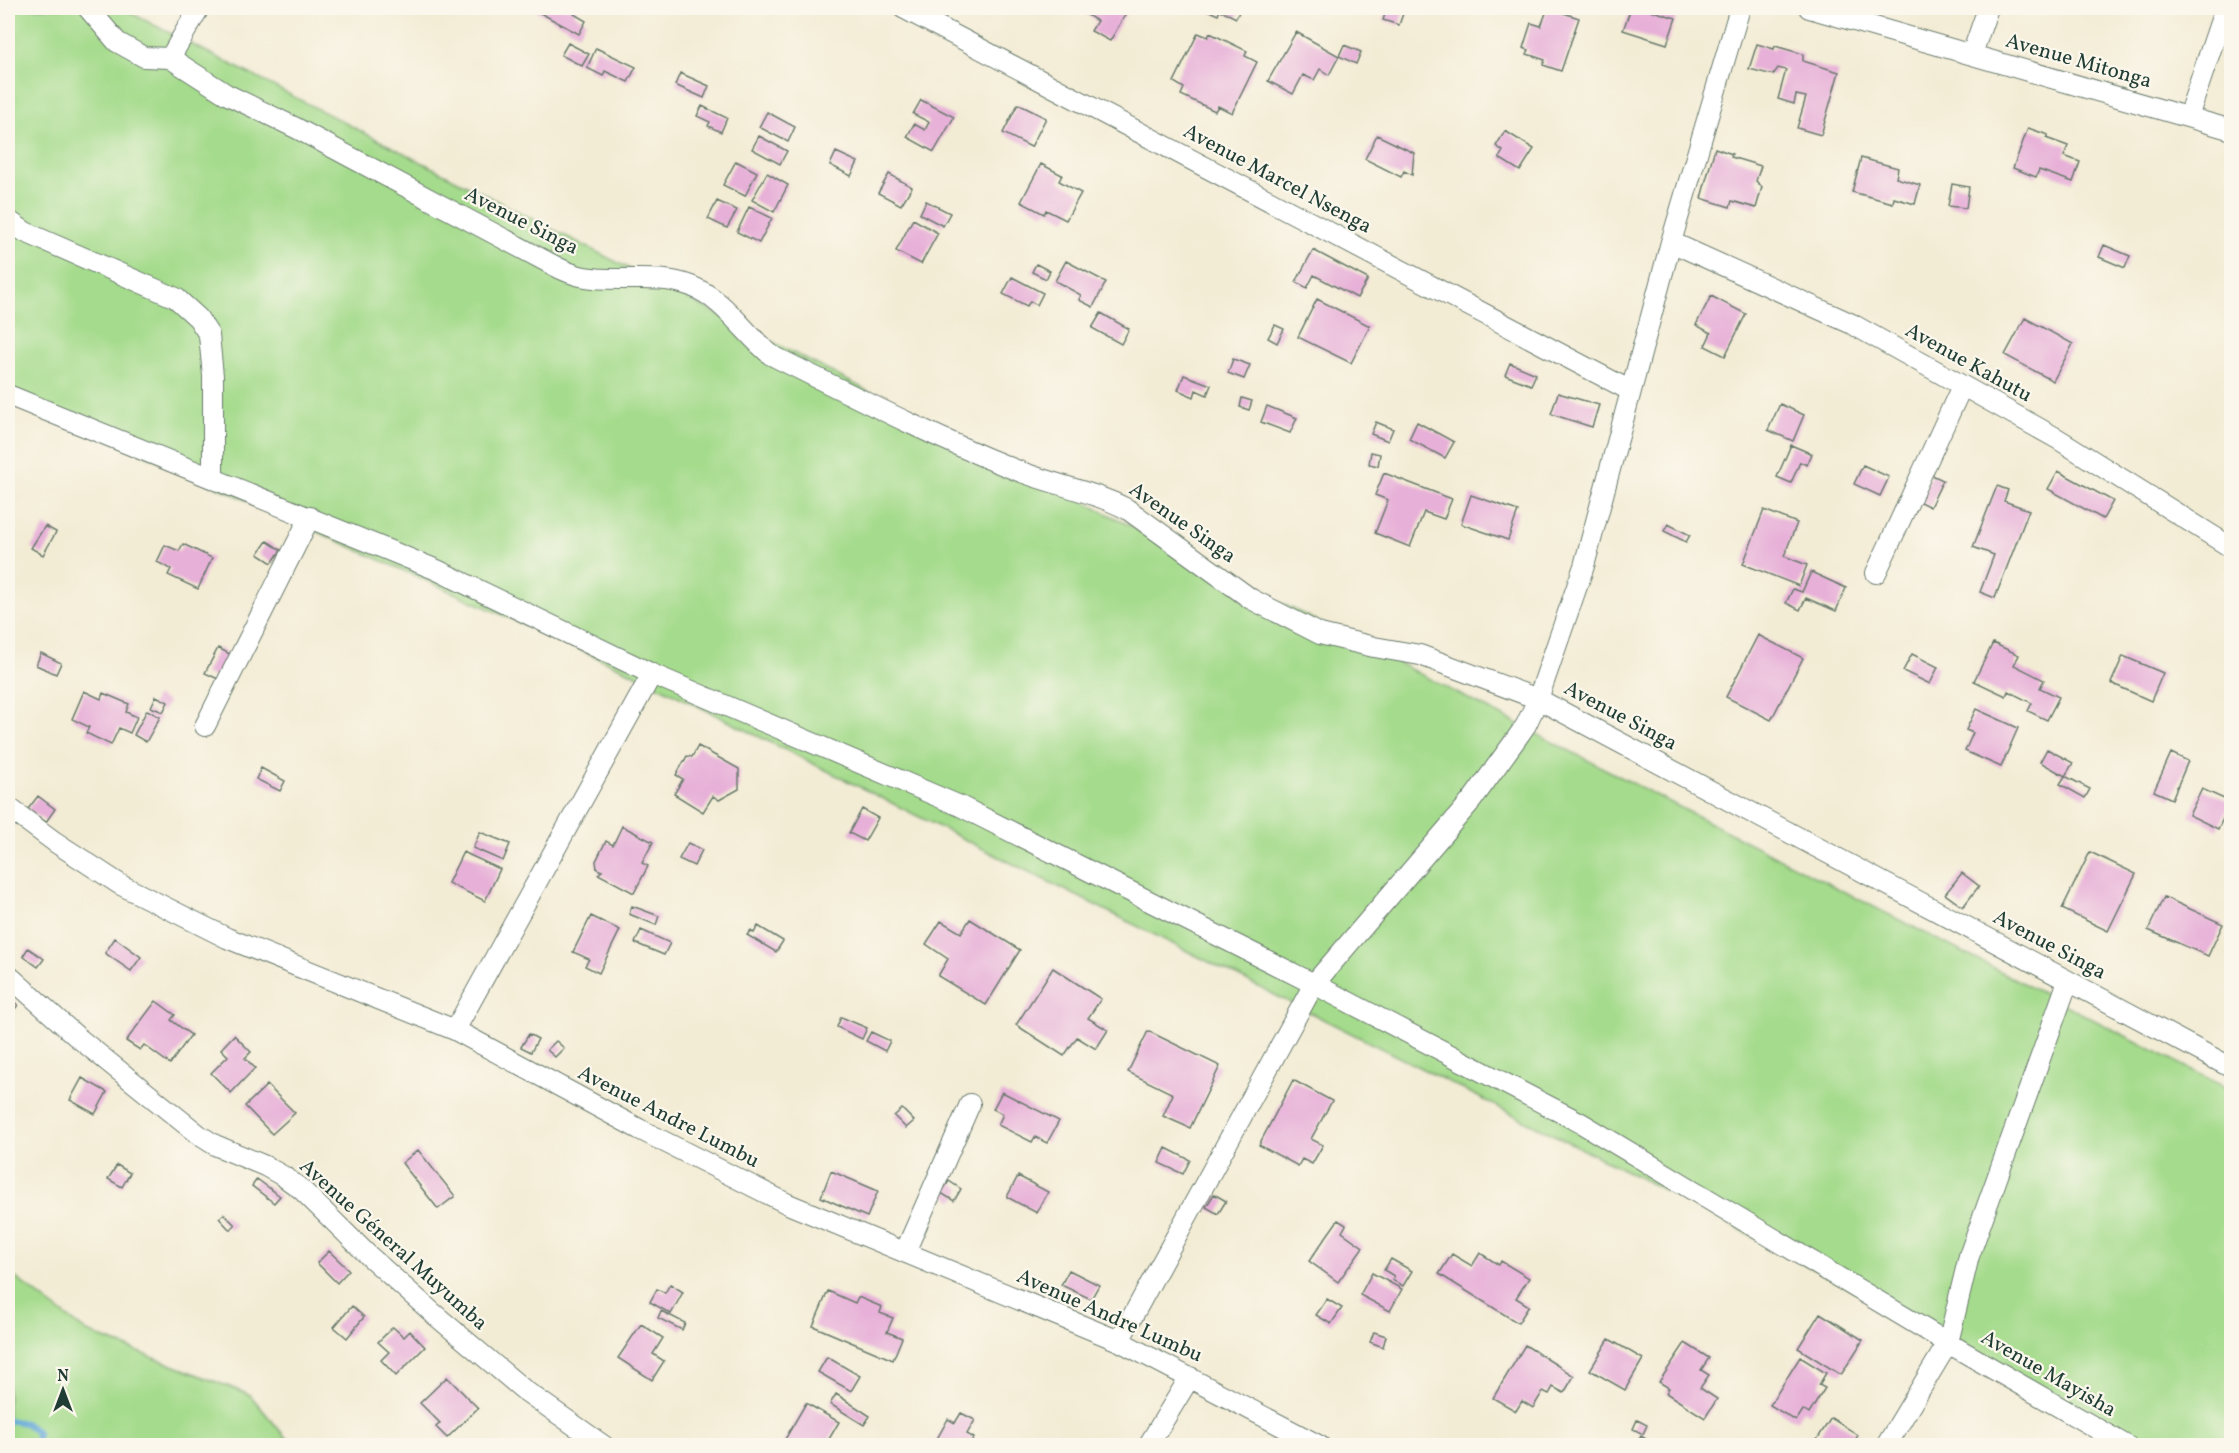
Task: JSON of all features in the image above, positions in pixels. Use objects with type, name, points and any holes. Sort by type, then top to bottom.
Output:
[{"type":"street","name":"Avenue Singa","points":[[88,8],[117,42],[144,57],[170,58],[226,94],[296,128],[568,272],[586,278],[672,280],[693,287],[712,299],[737,320],[758,345],[771,355],[952,443],[1013,469],[1111,501],[1127,509],[1251,599],[1320,634],[1420,655],[1538,699],[2232,1068]]},
{"type":"street","points":[[170,58],[199,8]]},
{"type":"street","name":"Avenue Marcel Nsenga","points":[[903,8],[1631,391]]},
{"type":"street","points":[[1119,1341],[1314,984],[1472,800],[1526,725],[1538,699],[1584,566],[1671,242],[1740,8]]},
{"type":"street","name":"Avenue Mitonga","points":[[1809,8],[2232,130]]},
{"type":"street","points":[[1972,54],[1988,8]]},
{"type":"street","points":[[2188,117],[2224,8]]},
{"type":"street","points":[[8,220],[25,232],[176,298],[198,318],[209,335],[213,376],[213,477]]},
{"type":"street","name":"Avenue Kahutu","points":[[1671,242],[1852,324],[2058,439],[2232,548]]},
{"type":"street","points":[[1876,573],[1962,386]]},
{"type":"street","name":"Avenue Mayisha","points":[[8,395],[437,570],[652,674],[960,806],[1314,984],[1581,1123],[1948,1343],[2127,1446]]},
{"type":"street","points":[[205,726],[310,517]]},
{"type":"street","points":[[455,1030],[652,674]]},
{"type":"street","name":"Avenue Andre Lumbu","points":[[8,807],[55,842],[121,885],[227,938],[455,1030],[639,1129],[778,1199],[1119,1341],[1320,1446]]},
{"type":"street","name":"Avenue Géneral Muyumba","points":[[8,975],[76,1036],[199,1135],[265,1166],[301,1189],[369,1256],[434,1314],[524,1390],[604,1446]]},
{"type":"street","points":[[1886,1446],[1948,1343],[1969,1256],[2068,981]]},
{"type":"street","points":[[905,1252],[970,1104]]},
{"type":"street","points":[[1148,1446],[1190,1377]]},
{"type":"green space","points":[[8,8],[121,8],[2231,1090],[2231,1445],[2140,1445],[1710,1213],[630,672],[8,393]]},
{"type":"green space","points":[[8,1272],[87,1332],[250,1395],[292,1445],[8,1445]]},
{"type":"building","points":[[531,8],[577,8],[574,14],[586,21],[579,34]]},
{"type":"building","points":[[1087,8],[1129,8],[1110,41],[1091,31],[1097,21],[1084,13]]},
{"type":"building","points":[[1203,8],[1241,8],[1236,18],[1220,10],[1218,15]]},
{"type":"building","points":[[1387,8],[1405,8],[1399,25],[1383,20]]},
{"type":"building","points":[[1548,8],[1579,18],[1561,71],[1543,65],[1545,60],[1527,54],[1529,50],[1523,48],[1531,23],[1541,26]]},
{"type":"building","points":[[1631,8],[1643,8],[1676,18],[1667,44],[1623,30]]},
{"type":"building","points":[[1296,32],[1339,56],[1329,75],[1320,69],[1314,80],[1303,75],[1293,94],[1268,81]]},
{"type":"building","points":[[1198,33],[1208,37],[1210,33],[1247,51],[1245,56],[1257,62],[1232,113],[1218,106],[1215,111],[1181,95],[1184,88],[1174,82]]},
{"type":"building","points":[[568,43],[589,54],[582,66],[561,55]]},
{"type":"building","points":[[1757,44],[1774,49],[1775,46],[1803,54],[1803,61],[1839,72],[1821,135],[1797,128],[1806,97],[1796,95],[1794,104],[1778,99],[1786,70],[1778,68],[1773,75],[1749,69]]},
{"type":"building","points":[[1344,45],[1361,52],[1356,64],[1339,56]]},
{"type":"building","points":[[596,48],[636,67],[628,82],[605,71],[603,76],[587,68]]},
{"type":"building","points":[[680,73],[709,86],[704,98],[675,85]]},
{"type":"building","points":[[921,100],[954,117],[934,152],[907,137],[914,124],[925,130],[929,122],[913,114]]},
{"type":"building","points":[[1018,104],[1046,118],[1031,147],[1003,133]]},
{"type":"building","points":[[702,106],[727,118],[721,132],[708,126],[710,122],[697,116]]},
{"type":"building","points":[[767,112],[795,127],[788,142],[759,127]]},
{"type":"building","points":[[2028,128],[2048,135],[2046,138],[2068,146],[2064,156],[2080,162],[2073,182],[2039,170],[2036,177],[2013,168]]},
{"type":"building","points":[[1505,131],[1534,149],[1520,171],[1499,158],[1503,151],[1496,146]]},
{"type":"building","points":[[1377,135],[1414,153],[1412,175],[1404,171],[1401,177],[1365,159]]},
{"type":"building","points":[[759,136],[787,151],[780,164],[752,149]]},
{"type":"building","points":[[1715,148],[1732,154],[1731,157],[1761,166],[1756,181],[1762,187],[1756,208],[1732,201],[1730,207],[1701,198]]},
{"type":"building","points":[[836,152],[858,162],[851,176],[830,165]]},
{"type":"building","points":[[1861,158],[1898,168],[1896,178],[1920,185],[1915,204],[1894,198],[1893,203],[1852,192]]},
{"type":"building","points":[[736,161],[757,172],[745,196],[723,185]]},
{"type":"building","points":[[1041,164],[1062,175],[1059,181],[1081,193],[1066,220],[1046,210],[1044,214],[1021,202]]},
{"type":"building","points":[[767,173],[788,185],[774,212],[752,200]]},
{"type":"building","points":[[889,174],[912,187],[901,205],[878,193]]},
{"type":"building","points":[[1952,184],[1969,187],[1966,208],[1948,206]]},
{"type":"building","points":[[717,201],[737,210],[727,228],[708,219]]},
{"type":"building","points":[[926,201],[950,213],[943,226],[920,214]]},
{"type":"building","points":[[749,207],[772,218],[759,243],[737,232]]},
{"type":"building","points":[[913,219],[938,233],[921,264],[896,251]]},
{"type":"building","points":[[2104,245],[2130,256],[2125,268],[2099,257]]},
{"type":"building","points":[[1313,250],[1368,279],[1357,298],[1314,275],[1307,288],[1296,282]]},
{"type":"building","points":[[1066,261],[1106,282],[1093,307],[1079,300],[1081,295],[1055,281]]},
{"type":"building","points":[[1036,264],[1050,271],[1046,279],[1032,272]]},
{"type":"building","points":[[1012,277],[1043,293],[1037,305],[1030,301],[1027,306],[1003,294]]},
{"type":"building","points":[[1711,296],[1746,314],[1725,356],[1705,346],[1711,333],[1696,325]]},
{"type":"building","points":[[1317,299],[1370,326],[1351,363],[1298,337]]},
{"type":"building","points":[[1101,313],[1129,329],[1121,344],[1092,328]]},
{"type":"building","points":[[2025,318],[2073,344],[2053,381],[2005,355]]},
{"type":"building","points":[[1275,325],[1284,329],[1277,343],[1268,338]]},
{"type":"building","points":[[1233,359],[1250,365],[1244,379],[1228,373]]},
{"type":"building","points":[[1510,363],[1536,374],[1531,385],[1505,375]]},
{"type":"building","points":[[1184,375],[1211,385],[1207,395],[1196,390],[1194,397],[1178,390]]},
{"type":"building","points":[[1558,393],[1599,405],[1592,427],[1551,414]]},
{"type":"building","points":[[1242,398],[1252,401],[1249,410],[1240,407]]},
{"type":"building","points":[[1780,404],[1804,415],[1793,441],[1768,430]]},
{"type":"building","points":[[1267,406],[1297,418],[1290,433],[1261,422]]},
{"type":"building","points":[[1376,422],[1393,429],[1388,441],[1371,434]]},
{"type":"building","points":[[1417,422],[1454,442],[1445,458],[1409,439]]},
{"type":"building","points":[[1791,445],[1812,454],[1807,465],[1800,462],[1791,483],[1777,477]]},
{"type":"building","points":[[1371,452],[1380,454],[1378,466],[1369,464]]},
{"type":"building","points":[[1863,465],[1889,477],[1880,496],[1854,484]]},
{"type":"building","points":[[2058,471],[2113,501],[2103,519],[2048,489]]},
{"type":"building","points":[[1384,473],[1452,499],[1444,519],[1424,512],[1410,547],[1375,533],[1388,500],[1375,495]]},
{"type":"building","points":[[1932,475],[1943,480],[1930,507],[1918,501]]},
{"type":"building","points":[[1997,486],[2008,490],[2004,501],[2029,510],[1995,598],[1980,592],[1994,555],[1973,547]]},
{"type":"building","points":[[1471,495],[1518,511],[1508,540],[1461,524]]},
{"type":"building","points":[[1764,510],[1797,523],[1784,556],[1807,565],[1799,586],[1743,564]]},
{"type":"building","points":[[1668,524],[1690,535],[1686,542],[1664,531]]},
{"type":"building","points":[[45,526],[56,532],[43,555],[31,548]]},
{"type":"building","points":[[267,541],[281,550],[272,563],[258,554]]},
{"type":"building","points":[[183,544],[212,558],[198,589],[168,575],[171,569],[157,562],[165,545],[179,551]]},
{"type":"building","points":[[1811,572],[1846,588],[1836,611],[1806,598],[1800,610],[1786,603],[1793,589],[1802,592]]},
{"type":"building","points":[[1758,635],[1803,658],[1771,720],[1726,697]]},
{"type":"building","points":[[1993,643],[2019,655],[2014,665],[2044,680],[2040,688],[2059,697],[2047,720],[2028,711],[2032,703],[2008,691],[2006,696],[1974,681]]},
{"type":"building","points":[[218,648],[230,654],[218,679],[205,673]]},
{"type":"building","points":[[41,653],[61,663],[56,674],[36,665]]},
{"type":"building","points":[[1912,654],[1938,667],[1930,684],[1903,671]]},
{"type":"building","points":[[2123,656],[2163,673],[2151,701],[2111,683]]},
{"type":"building","points":[[84,691],[101,699],[103,693],[129,704],[126,712],[137,717],[130,733],[119,728],[111,745],[86,733],[89,727],[72,719]]},
{"type":"building","points":[[156,696],[168,702],[163,712],[151,707]]},
{"type":"building","points":[[1976,709],[2018,728],[2001,767],[1965,751],[1973,733],[1966,730]]},
{"type":"building","points":[[147,710],[160,717],[146,742],[134,735]]},
{"type":"building","points":[[698,746],[739,769],[739,789],[719,800],[713,796],[703,812],[674,794],[683,779],[676,775],[687,756],[692,757]]},
{"type":"building","points":[[2047,749],[2073,763],[2065,776],[2040,762]]},
{"type":"building","points":[[2171,753],[2188,761],[2172,799],[2154,791]]},
{"type":"building","points":[[261,768],[285,781],[280,791],[256,779]]},
{"type":"building","points":[[2065,776],[2090,789],[2085,798],[2060,784]]},
{"type":"building","points":[[2202,789],[2231,802],[2218,829],[2189,815]]},
{"type":"building","points":[[38,796],[55,809],[46,822],[28,809]]},
{"type":"building","points":[[862,809],[878,818],[865,841],[849,833]]},
{"type":"building","points":[[622,826],[653,842],[642,863],[648,866],[634,893],[598,874],[602,871],[597,869],[596,861],[606,841],[613,845]]},
{"type":"building","points":[[480,832],[510,844],[503,861],[473,848]]},
{"type":"building","points":[[688,843],[702,850],[694,866],[679,859]]},
{"type":"building","points":[[463,852],[500,869],[485,901],[448,883]]},
{"type":"building","points":[[2090,852],[2136,874],[2108,931],[2062,909]]},
{"type":"building","points":[[1962,873],[1979,886],[1963,907],[1945,894]]},
{"type":"building","points":[[2164,897],[2223,924],[2208,956],[2148,930]]},
{"type":"building","points":[[632,906],[659,916],[656,925],[629,914]]},
{"type":"building","points":[[591,916],[620,930],[599,973],[585,966],[589,959],[573,952]]},
{"type":"building","points":[[970,919],[1020,950],[986,1005],[938,976],[948,959],[926,944],[941,921],[961,933]]},
{"type":"building","points":[[758,926],[783,941],[776,952],[747,935],[751,930],[754,933]]},
{"type":"building","points":[[641,930],[670,943],[664,955],[635,943]]},
{"type":"building","points":[[115,938],[141,957],[131,971],[105,953]]},
{"type":"building","points":[[28,948],[44,959],[38,967],[23,956]]},
{"type":"building","points":[[1053,968],[1101,999],[1088,1018],[1108,1030],[1096,1049],[1077,1037],[1064,1056],[1016,1025]]},
{"type":"building","points":[[8,996],[18,1005],[10,1015],[8,1013]]},
{"type":"building","points":[[156,1001],[175,1015],[171,1020],[191,1035],[170,1064],[144,1045],[140,1050],[126,1041]]},
{"type":"building","points":[[841,1017],[867,1028],[862,1039],[837,1027]]},
{"type":"building","points":[[1148,1031],[1220,1066],[1190,1128],[1163,1116],[1173,1094],[1128,1072]]},
{"type":"building","points":[[871,1032],[890,1041],[885,1051],[866,1041]]},
{"type":"building","points":[[529,1034],[538,1039],[531,1052],[521,1047]]},
{"type":"building","points":[[234,1035],[251,1052],[245,1058],[255,1068],[231,1093],[211,1073],[228,1056],[221,1049]]},
{"type":"building","points":[[556,1041],[564,1048],[555,1057],[547,1050]]},
{"type":"building","points":[[82,1078],[107,1092],[95,1114],[70,1100]]},
{"type":"building","points":[[1293,1080],[1332,1101],[1311,1139],[1323,1145],[1312,1164],[1302,1159],[1298,1166],[1259,1145]]},
{"type":"building","points":[[267,1085],[295,1113],[272,1134],[245,1106]]},
{"type":"building","points":[[1002,1092],[1059,1121],[1047,1143],[1035,1137],[1032,1142],[998,1125],[1003,1114],[993,1109]]},
{"type":"building","points":[[902,1109],[914,1121],[906,1128],[894,1116]]},
{"type":"building","points":[[1166,1148],[1190,1160],[1183,1174],[1159,1163]]},
{"type":"building","points":[[418,1150],[455,1196],[438,1209],[402,1163]]},
{"type":"building","points":[[117,1165],[130,1173],[122,1187],[108,1179]]},
{"type":"building","points":[[831,1171],[878,1191],[867,1217],[821,1197]]},
{"type":"building","points":[[1018,1176],[1048,1192],[1037,1213],[1007,1197]]},
{"type":"building","points":[[257,1179],[280,1196],[274,1203],[252,1186]]},
{"type":"building","points":[[949,1181],[961,1189],[954,1201],[941,1193]]},
{"type":"building","points":[[1214,1194],[1226,1201],[1218,1214],[1206,1207]]},
{"type":"building","points":[[224,1214],[235,1225],[230,1230],[219,1218]]},
{"type":"building","points":[[1338,1220],[1346,1225],[1342,1232],[1363,1247],[1338,1282],[1309,1261]]},
{"type":"building","points":[[329,1251],[349,1270],[337,1283],[317,1263]]},
{"type":"building","points":[[1480,1253],[1499,1265],[1501,1261],[1529,1278],[1516,1298],[1529,1306],[1518,1323],[1439,1274],[1452,1254],[1472,1266]]},
{"type":"building","points":[[1391,1259],[1412,1271],[1403,1286],[1392,1280],[1394,1276],[1384,1270]]},
{"type":"building","points":[[1069,1270],[1099,1285],[1091,1299],[1061,1285]]},
{"type":"building","points":[[1372,1273],[1402,1289],[1390,1311],[1360,1295]]},
{"type":"building","points":[[670,1284],[683,1292],[671,1314],[650,1302],[657,1289],[665,1293]]},
{"type":"building","points":[[828,1291],[855,1303],[858,1297],[882,1307],[880,1313],[893,1318],[887,1332],[902,1338],[893,1360],[813,1326]]},
{"type":"building","points":[[1327,1299],[1342,1308],[1331,1324],[1316,1315]]},
{"type":"building","points":[[352,1306],[364,1317],[347,1338],[334,1327]]},
{"type":"building","points":[[661,1311],[685,1323],[682,1330],[658,1318]]},
{"type":"building","points":[[1820,1313],[1863,1340],[1841,1375],[1798,1348]]},
{"type":"building","points":[[641,1324],[663,1338],[653,1354],[664,1361],[652,1380],[618,1358]]},
{"type":"building","points":[[393,1327],[404,1337],[410,1331],[425,1347],[396,1376],[381,1360],[389,1352],[378,1342]]},
{"type":"building","points":[[1374,1332],[1386,1336],[1383,1347],[1370,1342]]},
{"type":"building","points":[[1609,1339],[1643,1359],[1625,1390],[1590,1370]]},
{"type":"building","points":[[1685,1343],[1709,1358],[1701,1370],[1709,1375],[1700,1388],[1717,1399],[1705,1418],[1666,1393],[1669,1388],[1659,1382]]},
{"type":"building","points":[[1525,1345],[1574,1376],[1564,1393],[1553,1387],[1549,1394],[1543,1391],[1533,1408],[1522,1401],[1516,1411],[1493,1398]]},
{"type":"building","points":[[827,1357],[860,1376],[851,1391],[818,1372]]},
{"type":"building","points":[[1800,1357],[1826,1373],[1819,1385],[1825,1388],[1809,1414],[1803,1410],[1796,1421],[1770,1405]]},
{"type":"building","points":[[447,1377],[478,1408],[447,1438],[436,1427],[440,1423],[420,1403]]},
{"type":"building","points":[[836,1394],[870,1416],[864,1425],[830,1404]]},
{"type":"building","points":[[806,1403],[839,1422],[825,1446],[781,1446]]},
{"type":"building","points":[[961,1413],[975,1420],[967,1434],[974,1438],[970,1446],[933,1446],[948,1419],[955,1423]]},
{"type":"building","points":[[1831,1418],[1858,1435],[1852,1446],[1823,1446],[1816,1441]]},
{"type":"building","points":[[1637,1420],[1647,1425],[1643,1434],[1633,1429]]},
{"type":"building","points":[[1641,1436],[1657,1446],[1635,1446]]},
{"type":"waterway","points":[[8,1420],[25,1423],[37,1432],[37,1446]]}]
